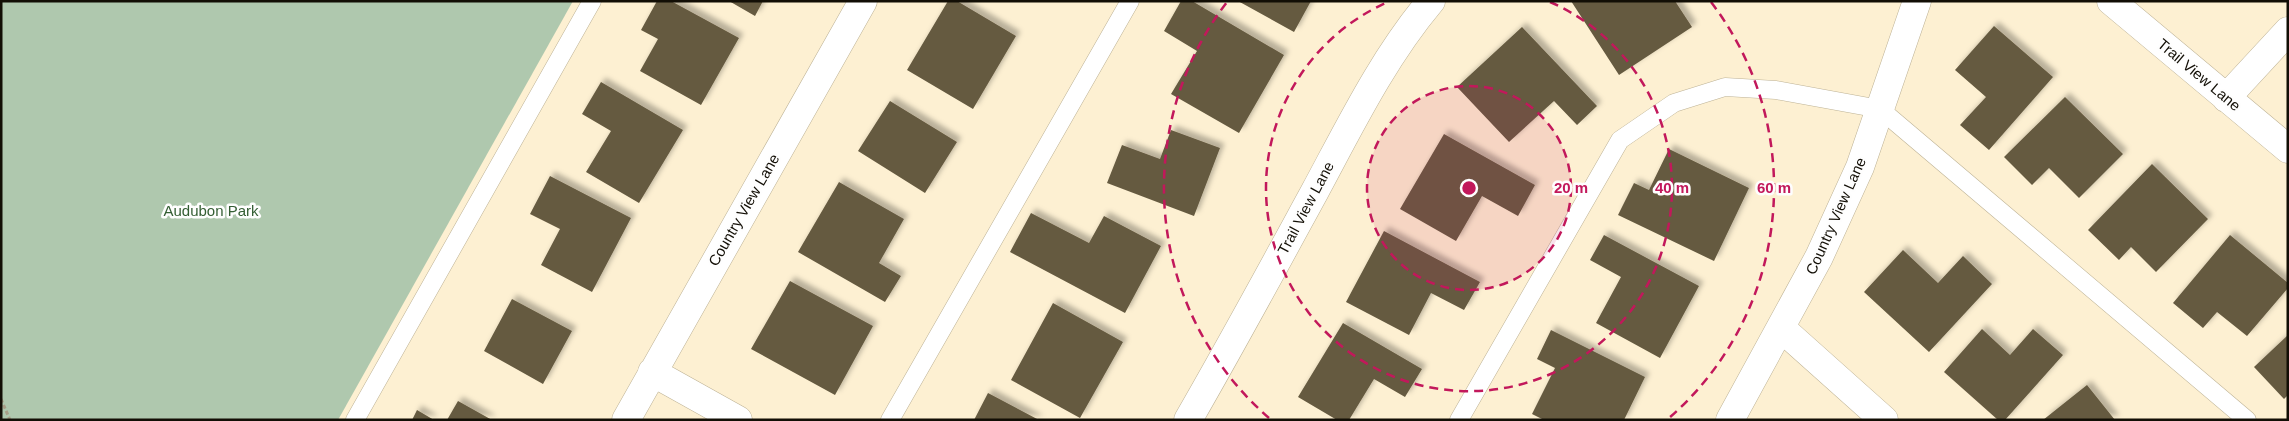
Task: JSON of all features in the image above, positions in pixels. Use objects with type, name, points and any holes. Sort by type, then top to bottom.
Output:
[{"type":"street","name":"Country View Lane","points":[[626,420],[863,1]]},
{"type":"street","name":"Trail View Lane","points":[[1188,420],[1238,334],[1364,100],[1410,27],[1431,1]]},
{"type":"street","name":"Country View Lane","points":[[1730,420],[1819,258],[1852,185],[1917,1]]},
{"type":"street","name":"Trail View Lane","points":[[2111,1],[2288,149]]},
{"type":"street","points":[[2226,98],[2288,31]]},
{"type":"street","points":[[1781,328],[1884,420]]},
{"type":"street","points":[[652,372],[738,420]]},
{"type":"lane","points":[[355,420],[592,1]]},
{"type":"lane","points":[[890,420],[1130,1]]},
{"type":"lane","points":[[1459,420],[1620,140],[1674,103],[1725,87],[1776,90],[1880,109],[2247,420]]},
{"type":"path","points":[[1,399],[10,420]]},
{"type":"green space","name":"Audubon Park","points":[[1,1],[573,1],[338,420],[1,420]]},
{"type":"building","points":[[657,1],[671,1],[739,38],[701,105],[640,71],[658,39],[641,30]]},
{"type":"building","points":[[729,1],[763,1],[755,16]]},
{"type":"building","points":[[948,1],[957,1],[1016,36],[973,109],[907,70]]},
{"type":"building","points":[[1181,1],[1192,1],[1284,55],[1239,133],[1171,94],[1197,51],[1164,31]]},
{"type":"building","points":[[1238,1],[1311,1],[1294,32]]},
{"type":"building","points":[[1571,1],[1675,1],[1692,27],[1619,75]]},
{"type":"building","points":[[1994,26],[2053,77],[1989,150],[1960,125],[1986,97],[1955,70]]},
{"type":"building","points":[[1522,27],[1597,106],[1577,125],[1554,101],[1509,142],[1457,87]]},
{"type":"building","points":[[601,82],[683,130],[639,203],[586,172],[611,131],[582,114]]},
{"type":"building","points":[[2065,97],[2123,154],[2079,198],[2049,168],[2032,185],[2004,157]]},
{"type":"building","points":[[890,101],[957,142],[925,193],[858,151]]},
{"type":"building","points":[[1171,130],[1220,148],[1194,216],[1107,183],[1122,145],[1160,159]]},
{"type":"building","points":[[1444,134],[1535,185],[1518,216],[1482,196],[1456,241],[1400,209]]},
{"type":"building","points":[[1669,149],[1749,188],[1714,261],[1618,215],[1634,183],[1649,190]]},
{"type":"building","points":[[2152,164],[2208,219],[2156,272],[2131,247],[2119,260],[2088,230]]},
{"type":"building","points":[[550,176],[631,218],[592,292],[541,265],[560,229],[530,214]]},
{"type":"building","points":[[839,182],[904,219],[879,263],[901,276],[885,302],[798,252]]},
{"type":"building","points":[[1031,213],[1089,243],[1104,216],[1161,246],[1125,313],[1010,252]]},
{"type":"building","points":[[1384,231],[1480,282],[1464,310],[1431,293],[1409,335],[1346,302]]},
{"type":"building","points":[[1604,235],[1699,286],[1660,358],[1596,323],[1621,277],[1590,260]]},
{"type":"building","points":[[2230,235],[2288,283],[2288,288],[2247,336],[2217,312],[2203,328],[2173,303]]},
{"type":"building","points":[[1903,250],[1938,283],[1963,256],[1992,284],[1929,352],[1864,292]]},
{"type":"building","points":[[790,281],[873,326],[835,395],[751,349]]},
{"type":"building","points":[[512,299],[572,331],[543,384],[484,351]]},
{"type":"building","points":[[1053,303],[1123,342],[1080,418],[1011,380]]},
{"type":"building","points":[[1343,323],[1422,369],[1405,397],[1374,379],[1349,420],[1337,420],[1298,397]]},
{"type":"building","points":[[1982,329],[2010,355],[2033,329],[2063,355],[2005,420],[1998,420],[1944,372]]},
{"type":"building","points":[[1551,330],[1645,377],[1624,420],[1544,420],[1532,414],[1555,368],[1537,359]]},
{"type":"building","points":[[2288,335],[2288,395],[2284,399],[2254,367]]},
{"type":"building","points":[[2087,385],[2115,420],[2043,420]]},
{"type":"building","points":[[988,393],[1039,420],[974,420]]},
{"type":"building","points":[[458,401],[492,420],[447,420]]},
{"type":"building","points":[[417,410],[434,420],[412,420]]}]
